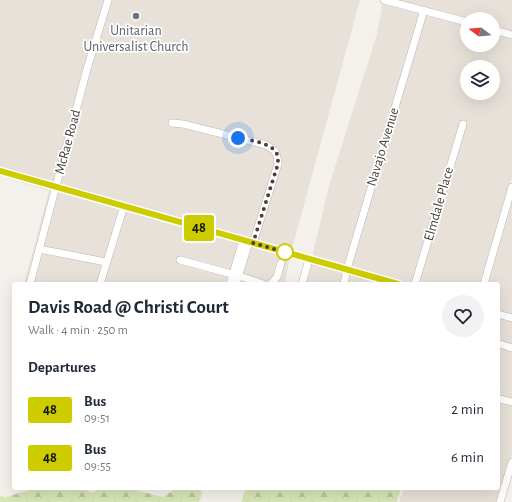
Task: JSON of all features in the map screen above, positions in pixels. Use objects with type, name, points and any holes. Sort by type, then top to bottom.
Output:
[{"type":"street","name":"McRae Road","points":[[31,282],[87,69],[108,0]]},
{"type":"street","points":[[384,0],[460,20]]},
{"type":"street","name":"Navajo Avenue","points":[[344,282],[424,10]]},
{"type":"street","points":[[500,32],[512,35]]},
{"type":"street","points":[[172,123],[184,124],[266,145],[273,149],[277,155],[278,164],[236,275],[231,282]]},
{"type":"street","name":"Elmdale Place","points":[[417,282],[463,124]]},
{"type":"street","points":[[0,171],[391,282]]},
{"type":"street","points":[[485,282],[512,187]]},
{"type":"street","points":[[101,282],[124,206]]},
{"type":"street","points":[[39,249],[106,262]]},
{"type":"street","points":[[303,282],[309,259]]},
{"type":"street","points":[[180,260],[257,282]]},
{"type":"street","points":[[273,282],[277,277],[281,263]]},
{"type":"street","points":[[236,275],[236,282]]},
{"type":"street","points":[[500,315],[512,318]]},
{"type":"street","points":[[500,344],[512,348]]},
{"type":"street","points":[[500,399],[512,402]]},
{"type":"street","points":[[501,502],[512,462]]},
{"type":"shaded area","points":[[0,0],[105,0],[54,184],[0,169]]},
{"type":"shaded area","points":[[111,0],[360,0],[291,252],[256,242],[280,164],[275,147],[184,122],[169,121],[169,125],[183,126],[265,147],[275,155],[275,164],[251,240],[59,185],[89,70]]},
{"type":"shaded area","points":[[393,0],[512,0],[512,33],[500,29],[500,12],[460,12],[460,17]]},
{"type":"shaded area","points":[[383,2],[421,12],[345,266],[312,257],[329,186],[377,34]]},
{"type":"shaded area","points":[[426,13],[460,23],[460,52],[500,52],[500,34],[512,37],[512,178],[482,282],[419,282],[465,122],[461,121],[414,282],[400,282],[350,268]]},
{"type":"shaded area","points":[[0,173],[53,188],[28,282],[25,282],[49,191],[0,176]]},
{"type":"shaded area","points":[[58,190],[121,207],[104,259],[42,248]]},
{"type":"shaded area","points":[[512,197],[512,316],[500,312],[500,282],[488,282]]},
{"type":"shaded area","points":[[126,209],[239,242],[229,282],[104,282]]},
{"type":"shaded area","points":[[251,245],[290,256],[285,282],[276,282],[279,278],[284,261],[280,260],[274,276],[269,282],[242,274]]},
{"type":"shaded area","points":[[41,252],[103,264],[98,282],[33,282]]},
{"type":"shaded area","points":[[311,262],[344,271],[342,282],[306,282]]},
{"type":"shaded area","points":[[349,272],[383,282],[347,282]]},
{"type":"shaded area","points":[[500,317],[512,320],[512,345],[500,342]]},
{"type":"shaded area","points":[[500,347],[512,350],[512,400],[500,397]]},
{"type":"shaded area","points":[[500,402],[512,405],[512,453],[497,502],[399,502],[403,490],[500,490]]},
{"type":"green space","points":[[29,490],[87,490],[92,493],[97,490],[135,490],[163,497],[174,490],[200,490],[202,493],[199,502],[0,502],[0,496],[6,497]]},
{"type":"green space","points":[[245,490],[400,490],[397,502],[241,502]]},
{"type":"bus line","name":"48","points":[[0,171],[391,282]]},
{"type":"place","name":"Unitarian Universalist Church","points":[[136,16]]},
{"type":"route","points":[[238,138],[266,145],[273,149],[277,155],[278,164],[253,243],[285,252]]}]
